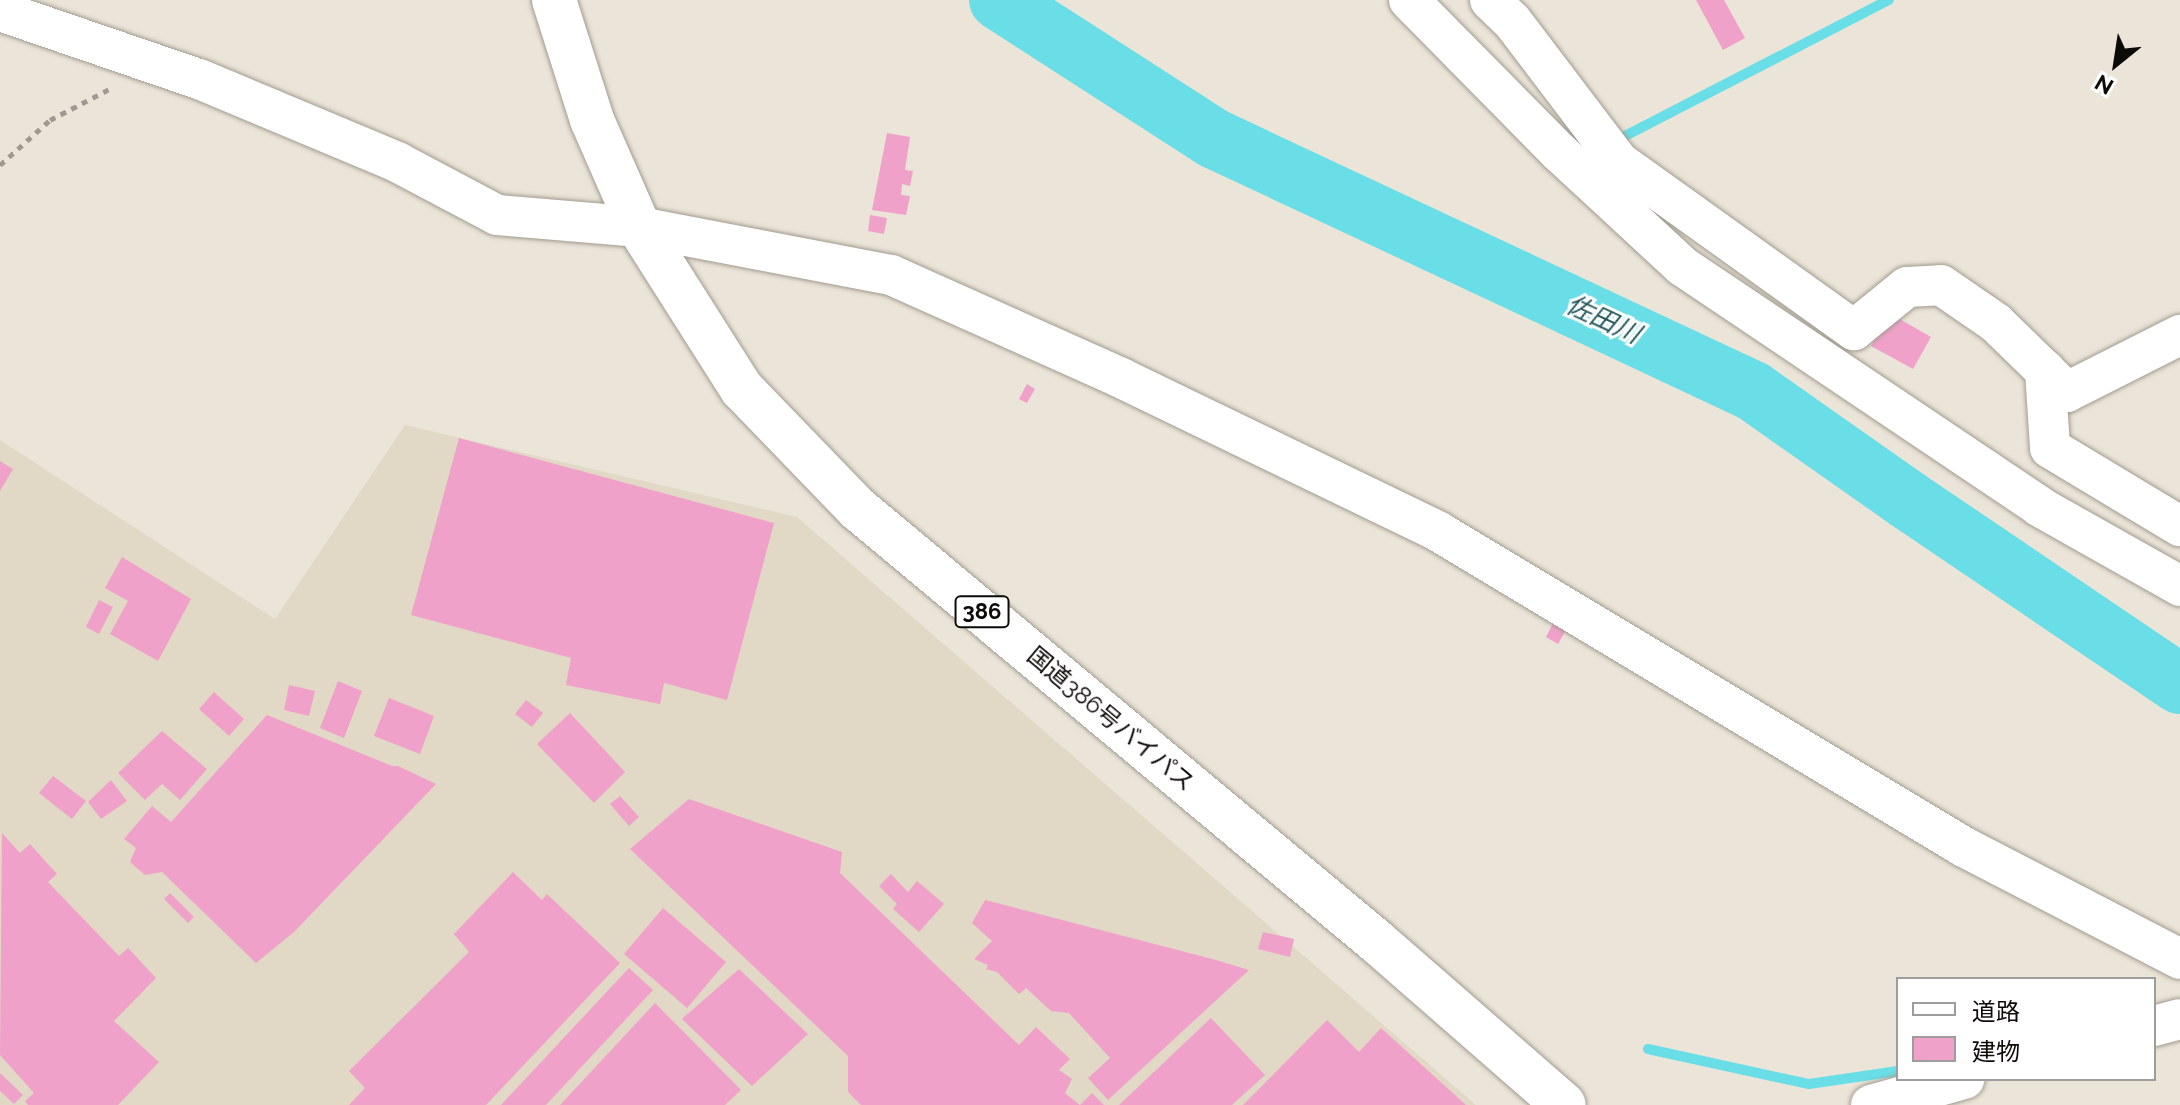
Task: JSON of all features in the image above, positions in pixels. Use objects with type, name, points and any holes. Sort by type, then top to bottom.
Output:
[{"type":"highway","name":"国道386号バイパス","points":[[554,0],[592,120],[639,227],[742,389],[858,509],[1364,931],[1564,1105]]},
{"type":"street","points":[[1409,0],[1559,152],[1682,266],[2040,507],[2180,586]]},
{"type":"street","points":[[1490,0],[1512,21],[1619,162],[1854,330],[1907,287],[1941,285],[1996,323],[2067,392],[2180,335]]},
{"type":"street","points":[[0,11],[156,65],[397,162],[497,215],[639,227],[891,275],[1121,378],[1439,532],[1964,847],[2180,959]]},
{"type":"street","points":[[2045,370],[2050,448],[2180,526]]},
{"type":"street","points":[[2156,1025],[2180,1019]]},
{"type":"street","points":[[1871,1105],[1957,1081]]},
{"type":"path","points":[[0,165],[50,120],[156,65]]},
{"type":"shaded area","points":[[405,425],[797,517],[1476,1105],[0,1105],[0,440],[275,619]]},
{"type":"building","points":[[1696,0],[1724,0],[1745,38],[1723,50]]},
{"type":"building","points":[[887,133],[910,137],[905,170],[913,171],[910,186],[902,184],[901,195],[910,196],[906,215],[872,210]]},
{"type":"building","points":[[870,215],[887,218],[884,234],[868,231]]},
{"type":"building","points":[[1889,313],[1931,337],[1913,369],[1871,346]]},
{"type":"building","points":[[1027,384],[1035,389],[1027,403],[1019,399]]},
{"type":"building","points":[[459,438],[774,523],[727,700],[664,683],[660,704],[566,685],[571,658],[411,615]]},
{"type":"building","points":[[0,461],[13,469],[0,491]]},
{"type":"building","points":[[122,557],[191,599],[158,661],[110,634],[128,601],[105,588]]},
{"type":"building","points":[[99,600],[113,607],[99,634],[86,627]]},
{"type":"building","points":[[1554,621],[1567,628],[1558,644],[1546,637]]},
{"type":"building","points":[[338,681],[362,691],[344,738],[320,728]]},
{"type":"building","points":[[289,685],[315,691],[309,716],[284,710]]},
{"type":"building","points":[[214,692],[244,719],[229,736],[199,709]]},
{"type":"building","points":[[389,698],[434,716],[420,754],[374,736]]},
{"type":"building","points":[[526,700],[543,713],[532,727],[515,714]]},
{"type":"building","points":[[570,713],[625,772],[594,803],[537,744]]},
{"type":"building","points":[[267,715],[436,784],[294,932],[256,963],[162,872],[145,875],[130,862],[136,848],[124,839],[152,806],[171,822]]},
{"type":"building","points":[[162,731],[207,769],[180,800],[162,784],[145,800],[118,773]]},
{"type":"building","points":[[53,776],[86,801],[72,819],[39,793]]},
{"type":"building","points":[[111,780],[127,801],[101,819],[88,802]]},
{"type":"building","points":[[620,796],[639,817],[629,826],[610,804]]},
{"type":"building","points":[[689,799],[842,852],[840,873],[1019,1045],[1036,1027],[1070,1059],[1059,1070],[1072,1079],[1065,1093],[1080,1105],[861,1105],[848,1092],[848,1056],[630,849]]},
{"type":"building","points":[[2,833],[20,853],[30,844],[57,874],[48,882],[119,956],[128,948],[156,978],[114,1021],[159,1062],[118,1105],[28,1105],[25,1101],[34,1093],[0,1055]]},
{"type":"building","points":[[513,872],[542,900],[547,894],[620,963],[486,1105],[349,1105],[365,1088],[349,1071],[469,952],[454,934]]},
{"type":"building","points":[[891,874],[908,892],[917,881],[944,904],[919,932],[893,909],[897,904],[879,886]]},
{"type":"building","points":[[170,893],[194,917],[188,923],[164,899]]},
{"type":"building","points":[[985,900],[1249,970],[1108,1100],[1088,1078],[1110,1058],[1069,1013],[1051,1011],[1026,988],[1019,994],[997,972],[986,969],[988,965],[974,959],[992,941],[972,923]]},
{"type":"building","points":[[663,908],[726,962],[687,1008],[624,954]]},
{"type":"building","points":[[1263,932],[1294,939],[1290,957],[1258,949]]},
{"type":"building","points":[[629,968],[653,990],[546,1105],[501,1105]]},
{"type":"building","points":[[739,969],[808,1034],[752,1086],[682,1019]]},
{"type":"building","points":[[655,1003],[741,1090],[725,1105],[560,1105]]},
{"type":"building","points":[[1211,1018],[1265,1075],[1232,1105],[1119,1105]]},
{"type":"building","points":[[1327,1020],[1359,1052],[1381,1028],[1466,1105],[1243,1105]]},
{"type":"building","points":[[0,1073],[23,1095],[14,1104],[0,1091]]},
{"type":"building","points":[[1092,1093],[1104,1105],[1080,1105]]},
{"type":"waterway","name":"佐田川","points":[[999,0],[1215,139],[1753,391],[2180,684]]},
{"type":"waterway","points":[[1625,136],[1889,0]]},
{"type":"waterway","points":[[1648,1049],[1809,1084],[1896,1071]]}]
